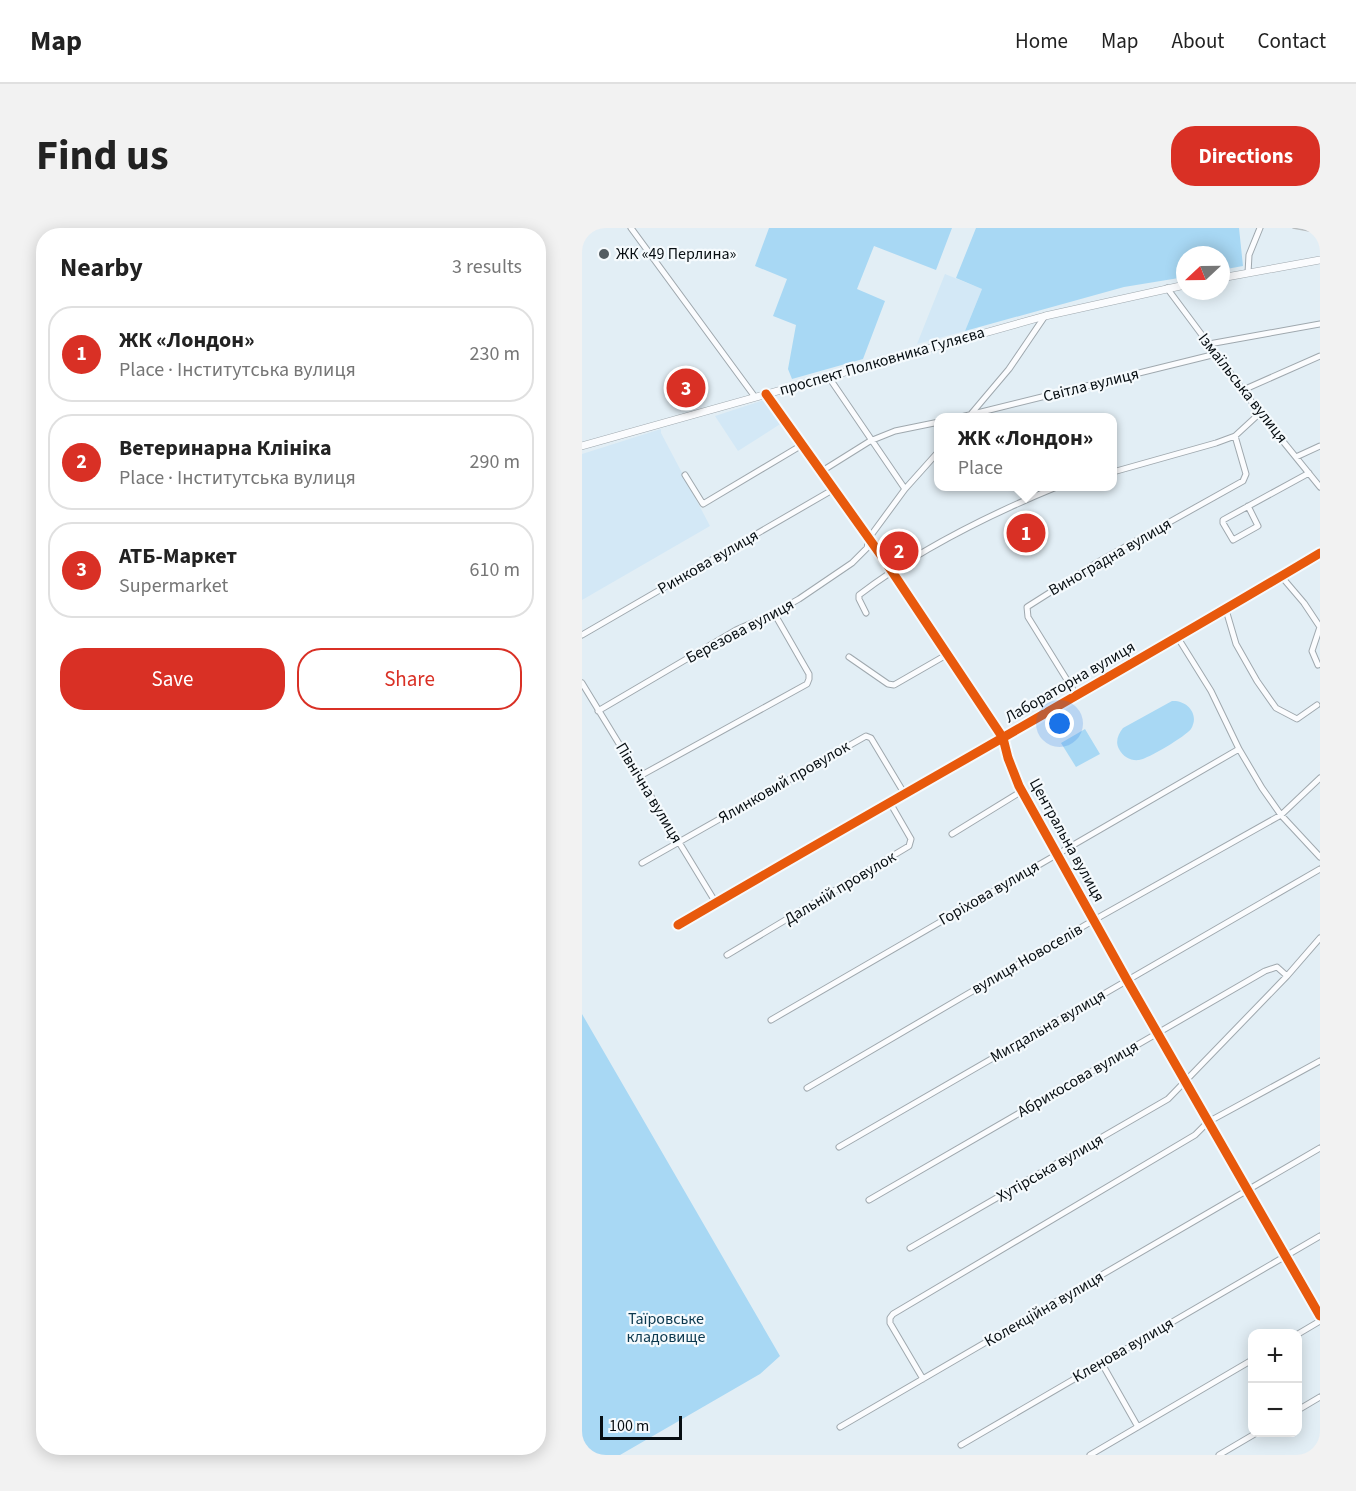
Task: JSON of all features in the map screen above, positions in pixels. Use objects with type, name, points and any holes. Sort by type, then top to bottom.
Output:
[{"type":"main road","points":[[1230,276],[1320,260]]},
{"type":"main road","name":"проспект Полковника Гуляєва","points":[[582,446],[1045,316],[1176,286]]},
{"type":"street","points":[[631,228],[755,397]]},
{"type":"street","points":[[1248,273],[1249,255],[1260,228]]},
{"type":"street","name":"Ізмаїльська вулиця","points":[[1167,288],[1260,413],[1320,487]]},
{"type":"street","points":[[972,413],[1009,369],[1045,316]]},
{"type":"street","points":[[1209,344],[1320,324]]},
{"type":"street","name":"Світла вулиця","points":[[982,413],[1216,354]]},
{"type":"street","points":[[1243,390],[1320,356]]},
{"type":"street","points":[[828,376],[905,489]]},
{"type":"street","name":"Центральна вулиця","points":[[766,394],[869,538],[1003,738],[1008,758],[1022,791],[1157,1033],[1320,1316]]},
{"type":"street","points":[[1117,471],[1204,448],[1235,436],[1260,413]]},
{"type":"street","points":[[822,471],[872,440],[895,431],[934,423]]},
{"type":"street","name":"Виноградна вулиця","points":[[1077,696],[1028,616],[1027,607],[1098,562],[1243,481],[1246,474],[1235,436]]},
{"type":"street","points":[[685,475],[703,504],[802,445]]},
{"type":"street","points":[[1296,457],[1320,446]]},
{"type":"street","points":[[869,538],[905,489],[934,457]]},
{"type":"street","points":[[1248,506],[1258,526],[1233,540],[1223,520],[1248,506],[1309,473]]},
{"type":"street","name":"Ринкова вулиця","points":[[582,635],[834,489]]},
{"type":"street","points":[[866,613],[859,595],[891,570],[979,521],[1048,491]]},
{"type":"street","name":"Березова вулиця","points":[[598,711],[736,630],[774,613],[815,589],[852,563],[867,548],[869,538]]},
{"type":"street","name":"Лабораторна вулиця","points":[[678,925],[890,801],[1178,638],[1320,553]]},
{"type":"street","points":[[1281,576],[1304,603],[1320,627],[1312,651],[1318,665]]},
{"type":"street","points":[[1226,610],[1236,644],[1257,681],[1276,708],[1297,719],[1317,705]]},
{"type":"street","points":[[640,776],[807,684],[809,674],[774,613]]},
{"type":"street","points":[[1178,638],[1211,691],[1239,749],[1281,815],[1320,857]]},
{"type":"street","points":[[849,657],[888,684],[894,685],[948,654]]},
{"type":"street","name":"Північна вулиця","points":[[582,683],[716,903]]},
{"type":"street","name":"Ялинковий провулок","points":[[642,863],[866,736],[871,738],[904,793]]},
{"type":"street","name":"Горіхова вулиця","points":[[771,1020],[1239,749]]},
{"type":"street","name":"вулиця Новоселів","points":[[807,1088],[1094,920],[1281,815],[1320,778]]},
{"type":"street","points":[[952,834],[1022,791]]},
{"type":"street","name":"Дальній провулок","points":[[727,955],[909,846],[911,839],[890,801]]},
{"type":"street","name":"Мигдальна вулиця","points":[[839,1147],[1320,869]]},
{"type":"street","points":[[1185,1082],[1287,976],[1320,938]]},
{"type":"street","name":"Абрикосова вулиця","points":[[869,1200],[1265,971],[1277,967],[1287,976]]},
{"type":"street","points":[[923,1379],[890,1323],[893,1314],[1195,1135],[1208,1122],[1320,1061]]},
{"type":"street","name":"Хутірська вулиця","points":[[910,1248],[1168,1099],[1185,1082]]},
{"type":"street","name":"Колекційна вулиця","points":[[840,1428],[1320,1148]]},
{"type":"street","name":"Кленова вулиця","points":[[961,1445],[1320,1236]]},
{"type":"street","points":[[1302,1332],[1320,1321]]},
{"type":"street","points":[[1101,1362],[1138,1427]]},
{"type":"street","points":[[1090,1455],[1248,1362]]},
{"type":"street","points":[[1302,1407],[1320,1396]]},
{"type":"street","points":[[1219,1455],[1250,1437]]},
{"type":"shaded area","points":[[945,274],[982,289],[965,331],[917,344]]},
{"type":"shaded area","points":[[764,400],[785,421],[738,451],[715,416]]},
{"type":"shaded area","points":[[661,429],[661,433],[710,526],[582,600],[582,454]]},
{"type":"green space","points":[[769,228],[952,228],[936,270],[874,246],[857,289],[885,301],[863,359],[792,379],[788,369],[796,325],[773,316],[787,279],[755,266]]},
{"type":"green space","points":[[976,228],[1239,228],[1243,266],[1230,268],[1230,246],[1176,246],[1176,278],[1124,287],[965,331],[982,289],[956,278]]},
{"type":"green space","points":[[1172,701],[1187,705],[1193,713],[1191,729],[1175,742],[1144,759],[1133,760],[1123,754],[1117,741],[1123,728]]},
{"type":"green space","points":[[1085,729],[1100,754],[1076,767],[1061,743]]},
{"type":"green space","name":"Таїровське кладовище","points":[[582,1014],[780,1356],[760,1374],[620,1455],[582,1455]]},
{"type":"tram line","points":[[1293,228],[1320,233]]},
{"type":"cycle path","points":[[766,394],[885,561],[1003,738],[1019,786],[1127,980],[1320,1316]]},
{"type":"cycle path","points":[[678,925],[1320,553]]},
{"type":"place","name":"ЖК «49 Перлина»","points":[[604,254]]},
{"type":"place","name":"АТБ-Маркет","points":[[686,388]]},
{"type":"place","name":"ЖК «Лондон»","points":[[1026,533]]},
{"type":"place","name":"Ветеринарна Клініка","points":[[899,551]]}]
